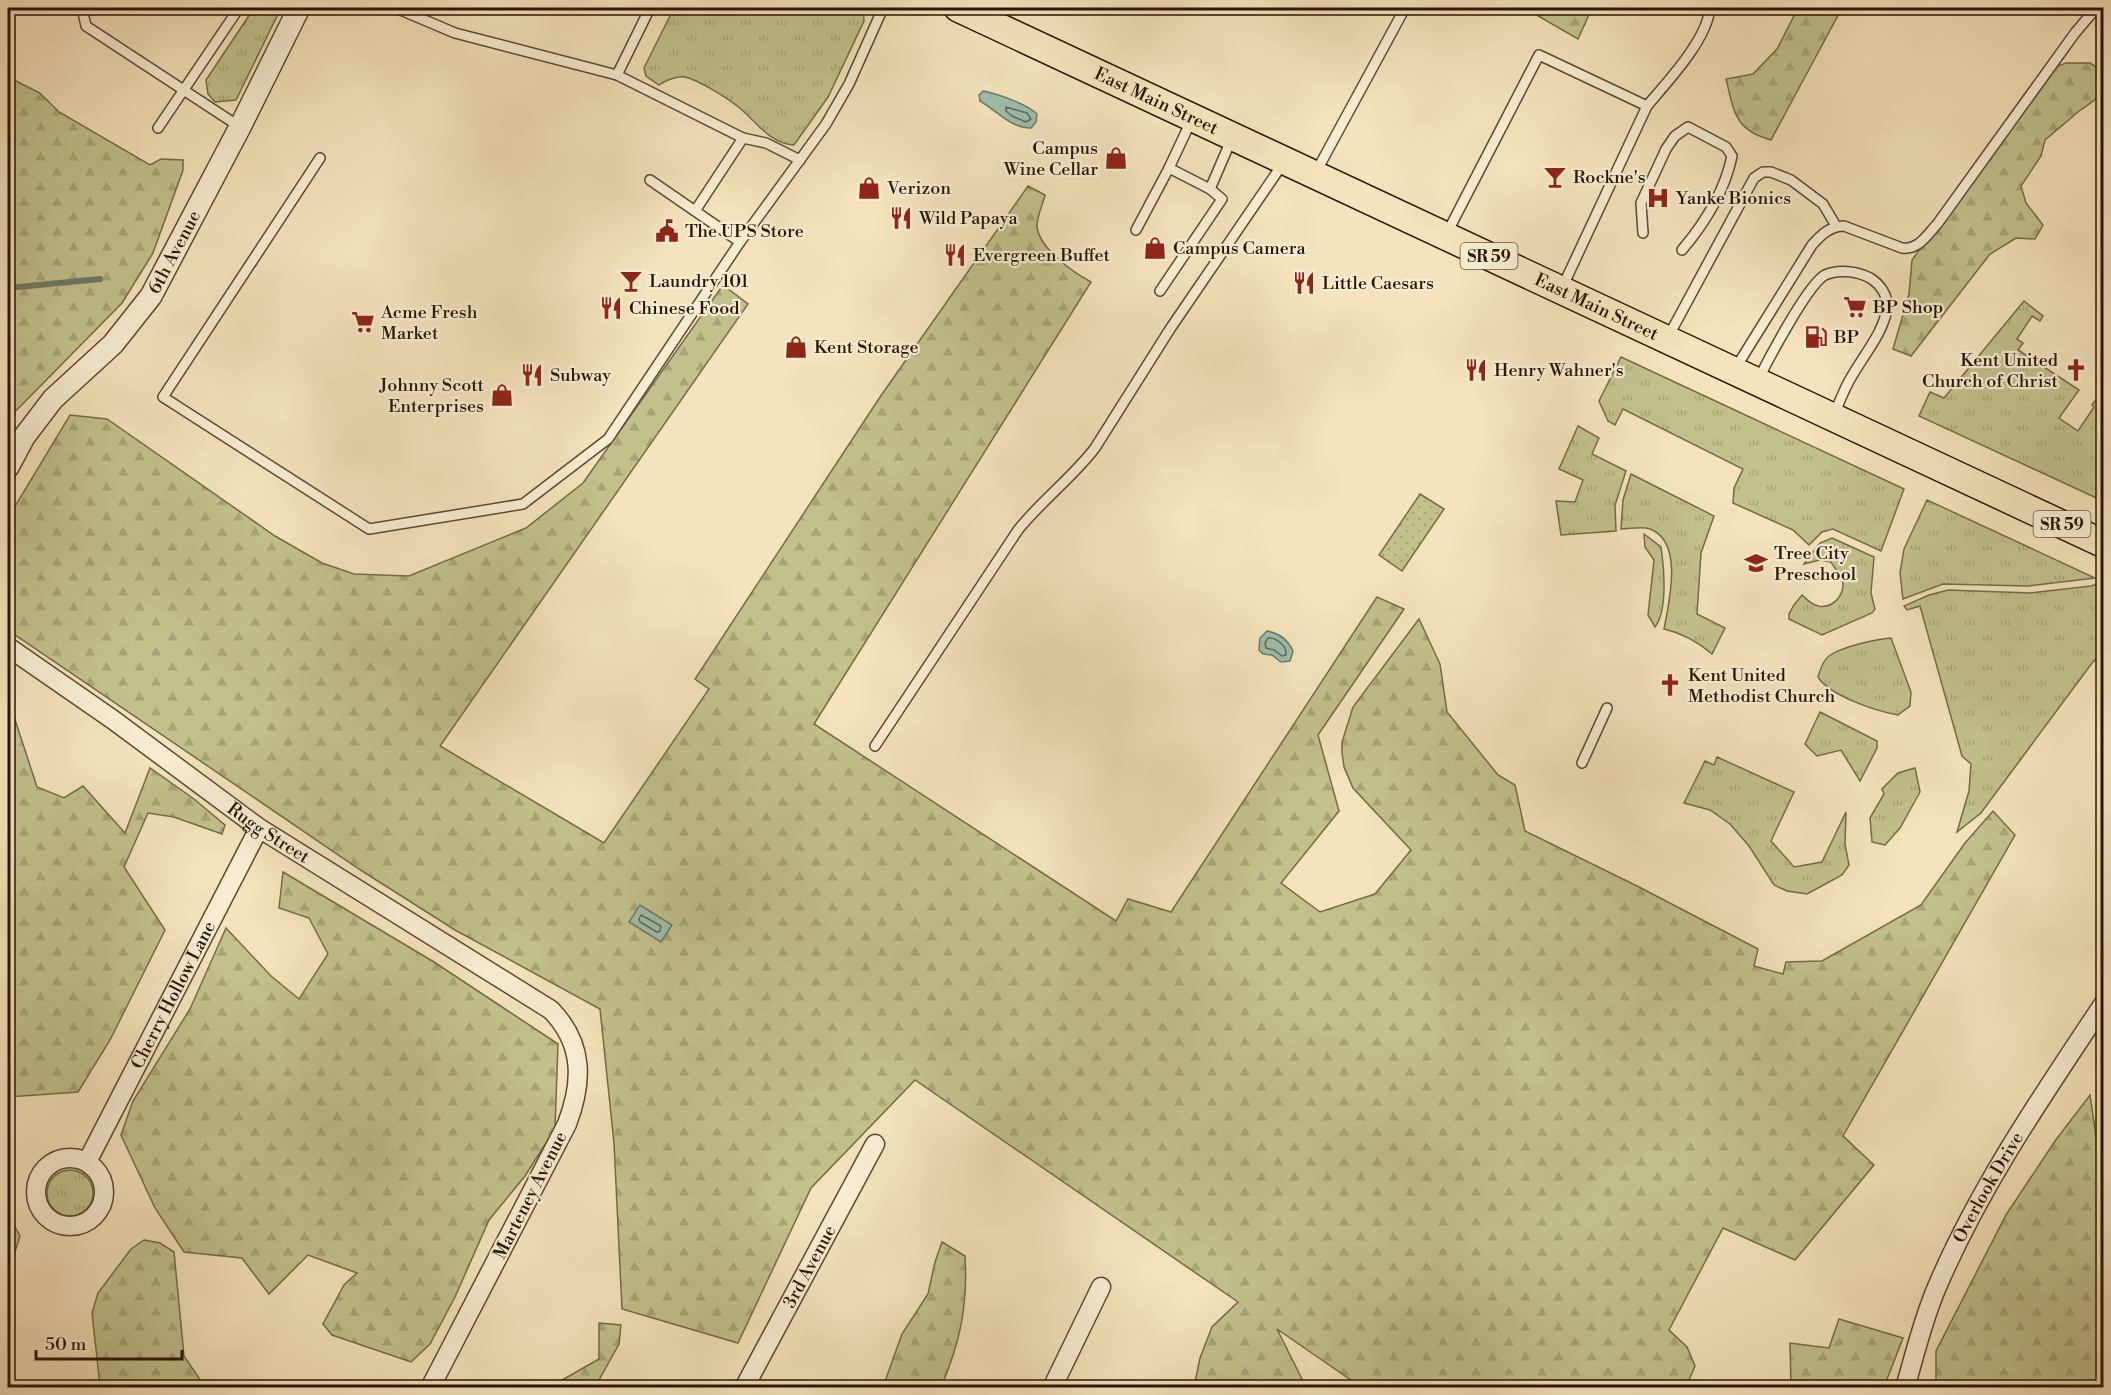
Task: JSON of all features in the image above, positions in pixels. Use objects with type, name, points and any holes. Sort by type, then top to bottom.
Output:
[{"type":"main road","name":"East Main Street","points":[[958,8],[2103,544]]},
{"type":"street","name":"6th Avenue","points":[[8,467],[24,436],[53,399],[113,344],[151,296],[240,127],[299,8]]},
{"type":"street","name":"Rugg Street","points":[[8,647],[112,719],[258,828],[539,1003]]},
{"type":"street","name":"Cherry Hollow Lane","points":[[87,1162],[258,828]]},
{"type":"street","name":"Marteney Avenue","points":[[430,1388],[554,1151],[576,1099],[579,1082],[574,1048],[568,1032],[551,1010],[539,1003]]},
{"type":"street","name":"Overlook Drive","points":[[1905,1388],[1936,1289],[1965,1226],[2010,1147],[2103,1003]]},
{"type":"street","name":"3rd Avenue","points":[[744,1388],[875,1144]]},
{"type":"street","points":[[1052,1388],[1101,1287]]},
{"type":"lane","points":[[82,8],[86,26],[240,127]]},
{"type":"lane","points":[[158,128],[239,8]]},
{"type":"lane","points":[[396,8],[455,33],[617,75],[743,138],[766,143],[800,160]]},
{"type":"lane","points":[[617,75],[650,8]]},
{"type":"lane","points":[[321,158],[163,397],[369,529],[523,504],[608,439],[740,242],[826,124],[849,84],[883,8]]},
{"type":"lane","points":[[1314,174],[1405,8]]},
{"type":"lane","points":[[1561,290],[1647,106],[1687,57],[1709,17],[1710,8]]},
{"type":"lane","points":[[1746,376],[1812,245],[1822,234],[1836,226],[1852,229],[1902,248],[1911,249],[1917,246],[1938,224],[2075,33],[2092,13],[2101,8]]},
{"type":"lane","points":[[1446,236],[1539,55],[1647,106]]},
{"type":"lane","points":[[1136,230],[1192,117]]},
{"type":"lane","points":[[1643,233],[1641,203],[1666,149],[1675,136],[1688,127],[1726,147],[1732,156],[1728,172],[1698,231],[1682,250]]},
{"type":"lane","points":[[1210,189],[1233,136]]},
{"type":"lane","points":[[695,211],[743,138]]},
{"type":"lane","points":[[875,746],[1018,530],[1042,502],[1083,463],[1108,429],[1170,329],[1285,160]]},
{"type":"lane","points":[[1160,291],[1222,199],[1210,189],[1168,168]]},
{"type":"lane","points":[[1667,339],[1754,178],[1763,172],[1771,172],[1791,180],[1823,204],[1836,226]]},
{"type":"lane","points":[[650,180],[740,242]]},
{"type":"lane","points":[[1746,376],[1780,338],[1823,276],[1850,272],[1865,276],[1877,282],[1886,298],[1887,309],[1880,329],[1846,386],[1833,417]]},
{"type":"lane","points":[[1582,763],[1607,708]]},
{"type":"green space","points":[[254,8],[281,8],[236,100],[215,102],[208,94],[206,80]]},
{"type":"green space","points":[[674,8],[863,8],[864,21],[828,97],[794,145],[771,137],[737,106],[698,82],[682,77],[659,85],[646,76],[644,68]]},
{"type":"green space","points":[[1533,8],[1592,8],[1578,39],[1538,16]]},
{"type":"green space","points":[[1798,8],[1842,8],[1771,140],[1749,131],[1743,125],[1734,110],[1726,79],[1753,74],[1777,49]]},
{"type":"green space","points":[[2066,63],[2090,63],[2103,71],[2103,94],[2045,140],[2041,156],[2021,186],[2026,203],[2043,225],[2035,239],[2016,238],[1990,254],[1911,356],[1893,349],[1909,294],[1912,260],[2050,69]]},
{"type":"green space","points":[[14,80],[40,93],[59,112],[150,165],[161,159],[183,160],[183,170],[153,253],[122,303],[8,419],[8,90]]},
{"type":"green space","points":[[1028,186],[1045,195],[1037,228],[1045,244],[1067,266],[1091,282],[814,724],[1116,921],[1128,899],[1171,912],[1377,597],[1404,609],[1318,735],[1339,811],[1281,883],[1320,912],[1375,894],[1411,850],[1353,788],[1344,767],[1342,742],[1353,707],[1419,619],[1440,664],[1447,712],[1498,775],[1515,785],[1525,831],[1758,949],[1754,966],[1783,974],[1786,962],[1822,961],[1921,905],[1965,843],[1993,811],[2015,835],[1843,1136],[1874,1165],[1795,1260],[1723,1228],[1669,1330],[1687,1347],[1695,1366],[1686,1387],[1357,1387],[1358,1385],[1277,1329],[1306,1387],[1194,1387],[1200,1358],[1212,1327],[1238,1302],[915,1080],[811,1188],[738,1343],[622,1309],[614,1143],[600,1009],[455,930],[359,869],[8,630],[8,518],[70,415],[107,419],[275,536],[322,563],[354,574],[409,576],[526,528],[583,483],[723,285],[748,304],[440,746],[604,843],[709,689],[695,679],[880,397]]},
{"type":"green space","points":[[2024,301],[2043,316],[2040,321],[2032,316],[2017,339],[2023,343],[2018,350],[2079,390],[2059,418],[2078,431],[2094,407],[2092,405],[2095,401],[2101,405],[2103,402],[2103,501],[1919,416],[1930,392],[1944,398]]},
{"type":"green space","points":[[1621,357],[1904,489],[1881,551],[1833,529],[1822,532],[1809,545],[1793,530],[1733,503],[1734,488],[1743,469],[1623,409],[1615,425],[1608,421],[1599,401]]},
{"type":"green space","points":[[1578,426],[1599,438],[1592,454],[1626,471],[1615,505],[1616,531],[1561,535],[1556,501],[1575,502],[1583,480],[1559,469]]},
{"type":"green space","points":[[1631,474],[1714,516],[1701,553],[1697,614],[1725,628],[1712,654],[1690,638],[1664,629],[1671,589],[1671,559],[1661,536],[1650,529],[1621,529],[1623,500]]},
{"type":"green space","points":[[1420,494],[1444,509],[1402,571],[1379,555]]},
{"type":"green space","points":[[1927,500],[2095,578],[2028,586],[1943,584],[1903,599],[1900,573],[1904,549]]},
{"type":"green space","points":[[1644,534],[1661,547],[1664,577],[1663,600],[1662,610],[1655,627],[1648,615],[1654,560],[1645,547]]},
{"type":"green space","points":[[1832,538],[1874,557],[1871,593],[1875,609],[1872,613],[1822,635],[1789,619],[1789,614],[1802,595],[1818,606],[1828,606],[1839,597],[1843,583],[1831,562],[1820,560],[1804,564],[1820,543]]},
{"type":"green space","points":[[2103,582],[2103,652],[2092,663],[1981,813],[1957,832],[1969,791],[1971,764],[1962,756],[1920,606],[1907,610],[1904,606],[1948,590],[2030,593],[2091,586]]},
{"type":"green space","points":[[1891,638],[1911,692],[1910,706],[1898,715],[1866,706],[1843,696],[1824,684],[1818,677],[1825,660],[1834,653],[1859,644]]},
{"type":"green space","points":[[8,698],[37,787],[64,798],[83,786],[125,833],[150,768],[194,799],[225,825],[222,834],[174,817],[148,813],[124,867],[165,930],[110,1040],[78,1092],[8,1097]]},
{"type":"green space","points":[[1820,712],[1877,741],[1877,748],[1860,781],[1841,750],[1817,756],[1805,744]]},
{"type":"green space","points":[[1717,757],[1794,792],[1771,841],[1794,867],[1822,862],[1846,812],[1845,844],[1849,865],[1842,875],[1807,894],[1787,891],[1774,885],[1749,846],[1730,824],[1710,810],[1684,803],[1705,761],[1714,765]]},
{"type":"green space","points":[[1915,768],[1920,792],[1900,828],[1885,845],[1872,842],[1870,818],[1884,794],[1882,789],[1898,773]]},
{"type":"green space","points":[[283,872],[434,962],[558,1044],[555,1129],[525,1176],[489,1220],[455,1297],[430,1344],[411,1362],[332,1335],[323,1324],[344,1285],[357,1273],[308,1255],[269,1294],[242,1258],[184,1252],[155,1208],[121,1135],[133,1101],[190,1009],[226,928],[271,976],[299,999],[328,954],[309,918],[279,908]]},
{"type":"green space","points":[[2090,1095],[2104,1190],[2103,1387],[1936,1387],[1936,1351],[2006,1215],[2055,1141]]},
{"type":"green space","points":[[70,1170],[79,1171],[86,1177],[92,1184],[92,1202],[86,1209],[79,1215],[70,1216],[61,1215],[54,1209],[48,1202],[47,1193],[48,1184],[54,1177],[61,1171]]},
{"type":"green space","points":[[8,1214],[20,1236],[8,1274]]},
{"type":"green space","points":[[144,1240],[160,1243],[174,1252],[184,1356],[205,1387],[99,1387],[92,1313],[98,1293],[131,1249]]},
{"type":"green space","points":[[942,1242],[965,1256],[966,1274],[964,1307],[958,1339],[941,1387],[883,1387],[902,1334],[928,1294]]},
{"type":"green space","points":[[1839,1319],[1903,1338],[1884,1387],[1791,1387],[1790,1343],[1829,1348]]},
{"type":"green space","points":[[599,1323],[621,1325],[619,1344],[595,1387],[550,1387],[599,1359]]},
{"type":"water","points":[[983,91],[1026,107],[1037,114],[1036,122],[1031,128],[1011,122],[980,101],[979,95]]},
{"type":"water","points":[[1267,631],[1279,635],[1289,644],[1293,651],[1290,661],[1281,662],[1272,655],[1263,654],[1259,650],[1260,638]]},
{"type":"water","points":[[640,905],[672,925],[661,942],[629,922]]},
{"type":"waterway","points":[[8,288],[100,279]]},
{"type":"place","name":"Campus Wine Cellar","points":[[1116,158]]},
{"type":"place","name":"Rockne's","points":[[1555,177]]},
{"type":"place","name":"Verizon","points":[[869,188]]},
{"type":"place","name":"Yanke Bionics","points":[[1658,198]]},
{"type":"place","name":"Wild Papaya","points":[[901,218]]},
{"type":"place","name":"The UPS Store","points":[[667,231]]},
{"type":"place","name":"Campus Camera","points":[[1155,248]]},
{"type":"place","name":"Evergreen Buffet","points":[[955,255]]},
{"type":"place","name":"Laundry 101","points":[[631,281]]},
{"type":"place","name":"Little Caesars","points":[[1304,283]]},
{"type":"place","name":"BP Shop","points":[[1855,307]]},
{"type":"place","name":"Chinese Food","points":[[611,308]]},
{"type":"place","name":"Acme Fresh Market","points":[[363,322]]},
{"type":"place","name":"BP","points":[[1816,337]]},
{"type":"place","name":"Kent Storage","points":[[796,347]]},
{"type":"place","name":"Henry Wahner's","points":[[1476,370]]},
{"type":"place","name":"Kent United Church of Christ","points":[[2076,370]]},
{"type":"place","name":"Subway","points":[[532,375]]},
{"type":"place","name":"Johnny Scott Enterprises","points":[[502,395]]},
{"type":"place","name":"Tree City Preschool","points":[[1756,563]]},
{"type":"place","name":"Kent United Methodist Church","points":[[1670,685]]}]
